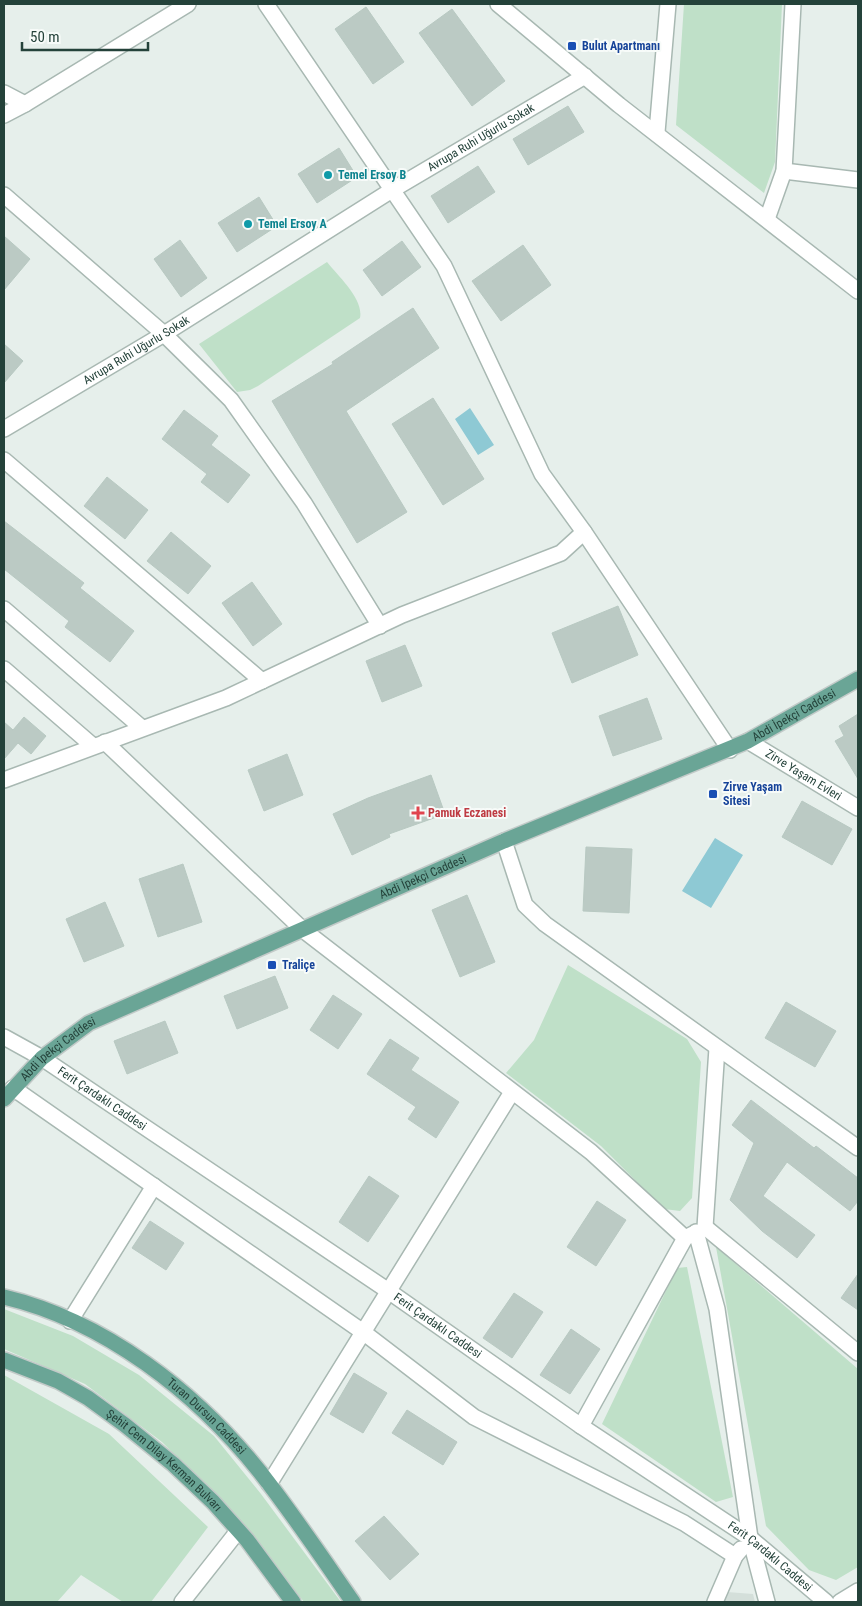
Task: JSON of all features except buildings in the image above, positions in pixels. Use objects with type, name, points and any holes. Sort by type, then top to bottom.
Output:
[{"type":"main road","name":"Abdi İpekçi Caddesi","points":[[9,1093],[42,1058],[89,1023],[504,841],[730,750],[858,679]]},
{"type":"main road","name":"Turan Dursun Caddesi","points":[[4,1297],[70,1321],[103,1337],[146,1364],[186,1394],[227,1434],[269,1484],[353,1602]]},
{"type":"main road","name":"Şehit Cem Dilay Kerman Bulvarı","points":[[4,1360],[58,1381],[88,1398],[125,1425],[213,1502],[293,1602]]},
{"type":"street","points":[[4,115],[188,4]]},
{"type":"street","points":[[266,4],[444,266],[542,474],[584,532],[730,750]]},
{"type":"street","points":[[498,4],[585,76],[858,291]]},
{"type":"street","points":[[657,132],[668,4]]},
{"type":"street","points":[[767,219],[784,171],[793,4]]},
{"type":"street","name":"Avrupa Ruhi Uğurlu Sokak","points":[[4,429],[164,334],[392,190],[585,76]]},
{"type":"street","points":[[4,93],[25,104]]},
{"type":"street","points":[[784,171],[858,180]]},
{"type":"street","points":[[4,195],[164,334],[232,400],[304,503],[380,626]]},
{"type":"street","points":[[4,460],[262,681]]},
{"type":"street","points":[[4,780],[226,698],[380,626],[561,553],[584,532]]},
{"type":"street","points":[[4,609],[142,728]]},
{"type":"street","points":[[4,669],[99,744],[302,929],[512,1092],[858,1353]]},
{"type":"street","name":"Zirve Yaşam Evleri","points":[[748,741],[858,808]]},
{"type":"street","points":[[504,841],[525,905],[538,918],[858,1148]]},
{"type":"street","name":"Ferit Çardaklı Caddesi","points":[[4,1038],[42,1058],[387,1290],[581,1426],[750,1538],[826,1602]]},
{"type":"street","points":[[717,1048],[696,1232],[717,1309],[750,1538],[767,1602]]},
{"type":"street","points":[[269,1484],[387,1290],[512,1092]]},
{"type":"street","points":[[9,1093],[154,1186],[363,1332],[474,1417],[684,1523],[735,1556]]},
{"type":"street","points":[[841,1137],[858,1140]]},
{"type":"street","points":[[70,1321],[154,1186]]},
{"type":"street","points":[[581,1426],[696,1232]]},
{"type":"street","points":[[182,1602],[238,1531]]},
{"type":"street","points":[[715,1602],[735,1556],[750,1538]]},
{"type":"street","points":[[840,1602],[858,1591]]},
{"type":"shaded area","points":[[727,1592],[753,1594],[755,1602],[723,1602]]},
{"type":"green space","points":[[684,4],[782,4],[775,162],[764,193],[676,125]]},
{"type":"green space","points":[[327,262],[354,296],[358,303],[360,318],[258,386],[250,390],[237,392],[199,344]]},
{"type":"green space","points":[[568,965],[687,1039],[701,1062],[692,1198],[680,1211],[664,1209],[601,1146],[506,1073],[534,1040]]},
{"type":"green space","points":[[716,1247],[858,1369],[858,1567],[836,1580],[809,1570],[766,1526]]},
{"type":"green space","points":[[687,1267],[733,1497],[716,1502],[602,1424],[677,1268]]},
{"type":"green space","points":[[4,1309],[73,1336],[139,1375],[214,1436],[261,1494],[341,1602],[304,1602],[237,1517],[162,1442],[85,1384],[4,1349]]},
{"type":"green space","points":[[4,1375],[109,1434],[208,1527],[151,1602],[123,1602],[81,1575],[57,1602],[4,1602]]},
{"type":"water","points":[[470,408],[494,445],[478,455],[455,419]]},
{"type":"water","points":[[715,838],[743,855],[711,908],[682,891]]},
{"type":"place","name":"Bulut Apartmanı","points":[[572,46]]},
{"type":"place","name":"Temel Ersoy B","points":[[328,175]]},
{"type":"place","name":"Temel Ersoy A","points":[[248,224]]},
{"type":"place","name":"Zirve Yaşam Sitesi","points":[[713,794]]},
{"type":"place","name":"Pamuk Eczanesi","points":[[418,813]]},
{"type":"place","name":"Traliçe","points":[[272,965]]}]
